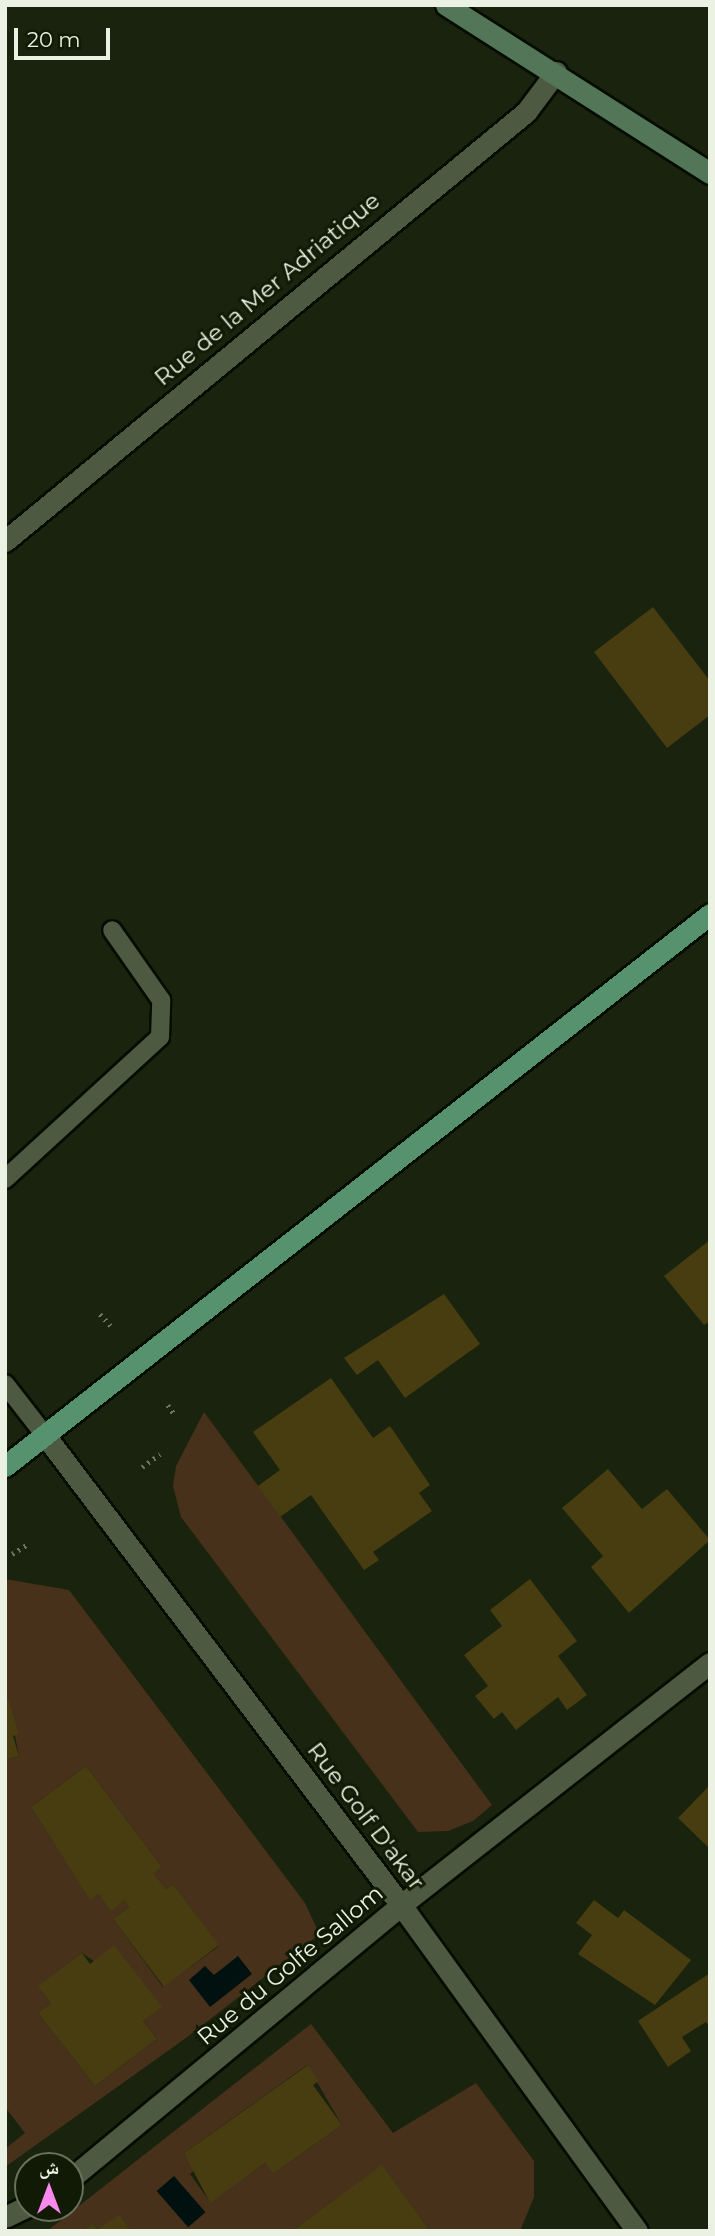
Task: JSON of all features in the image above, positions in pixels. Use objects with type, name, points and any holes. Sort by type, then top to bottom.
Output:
[{"type":"main road","points":[[446,5],[556,72],[710,173]]},
{"type":"main road","points":[[5,1466],[47,1438],[710,914]]},
{"type":"street","name":"Rue de la Mer Adriatique","points":[[5,541],[526,112],[556,72]]},
{"type":"street","name":"Rue Golf D'akar","points":[[47,1438],[401,1905],[625,2227]]},
{"type":"street","name":"Rue du Golfe Sallom","points":[[84,2167],[401,1905],[710,1663]]},
{"type":"lane","points":[[5,1179],[160,1037],[161,1000],[112,930]]},
{"type":"lane","points":[[5,1384],[47,1438]]},
{"type":"path","points":[[100,1314],[112,1327]]},
{"type":"path","points":[[168,1405],[174,1413]]},
{"type":"path","points":[[142,1467],[160,1454]]},
{"type":"path","points":[[12,1554],[28,1544]]},
{"type":"shaded area","points":[[204,1412],[492,1805],[473,1821],[448,1831],[418,1832],[181,1517],[173,1486],[176,1466]]},
{"type":"shaded area","points":[[5,1579],[69,1590],[305,1903],[317,1929],[317,1936],[186,2038],[26,2152],[14,2152],[14,2161],[5,2167],[5,2149],[25,2133],[5,2107],[5,1760],[19,1756],[5,1686]],"holes":[[[86,1766],[162,1867],[154,1874],[166,1889],[173,1884],[219,1946],[163,1987],[113,1919],[129,1907],[124,1901],[111,1912],[98,1894],[90,1899],[31,1807]],[[82,1953],[161,2007],[143,2021],[157,2039],[95,2086],[38,2013],[51,2003],[39,1986]]]},
{"type":"shaded area","points":[[238,1956],[252,1974],[210,2007],[189,1980],[205,1966],[214,1975]]},
{"type":"shaded area","points":[[311,2024],[393,2133],[476,2083],[534,2161],[534,2197],[520,2231],[430,2231],[382,2166],[292,2231],[130,2231],[120,2216],[97,2229],[93,2223],[81,2231],[47,2231],[58,2222],[84,2222],[84,2202]],"holes":[[[307,2065],[342,2125],[273,2174],[265,2163],[210,2202],[190,2174],[196,2169],[184,2153]]]},
{"type":"shaded area","points":[[174,2176],[205,2212],[188,2227],[157,2191]]},
{"type":"building","points":[[653,607],[710,681],[710,715],[667,748],[594,652]]},
{"type":"building","points":[[710,1240],[710,1321],[704,1325],[664,1276]]},
{"type":"building","points":[[444,1294],[480,1344],[405,1398],[378,1360],[357,1375],[344,1358]]},
{"type":"building","points":[[331,1378],[373,1438],[390,1426],[430,1485],[419,1493],[432,1511],[373,1552],[379,1560],[364,1570],[311,1495],[280,1517],[258,1486],[280,1470],[253,1432]]},
{"type":"building","points":[[608,1469],[642,1509],[667,1489],[710,1540],[629,1613],[591,1567],[603,1556],[562,1508]]},
{"type":"building","points":[[530,1579],[577,1641],[558,1656],[587,1695],[567,1710],[558,1697],[516,1730],[502,1712],[494,1719],[475,1696],[488,1686],[464,1655],[502,1626],[490,1610]]},
{"type":"building","points":[[5,1689],[19,1734],[13,1736],[19,1756],[5,1760]]},
{"type":"building","points":[[86,1766],[162,1867],[154,1874],[166,1889],[173,1884],[219,1945],[164,1987],[113,1919],[129,1907],[124,1901],[111,1912],[98,1894],[90,1900],[31,1807]]},
{"type":"building","points":[[710,1785],[710,1849],[678,1818]]},
{"type":"building","points":[[594,1900],[618,1918],[624,1910],[691,1960],[655,2005],[578,1954],[592,1935],[576,1923]]},
{"type":"building","points":[[114,1945],[162,2007],[143,2021],[157,2039],[95,2086],[38,2013],[51,2003],[38,1986],[82,1953],[90,1964]]},
{"type":"building","points":[[710,1973],[710,2028],[706,2022],[682,2037],[691,2051],[668,2067],[638,2021]]},
{"type":"building","points":[[308,2065],[319,2081],[313,2085],[342,2125],[273,2174],[265,2163],[210,2203],[184,2153]]},
{"type":"building","points":[[382,2165],[430,2231],[292,2231]]},
{"type":"building","points":[[120,2215],[130,2231],[81,2231],[93,2223],[97,2229]]}]
